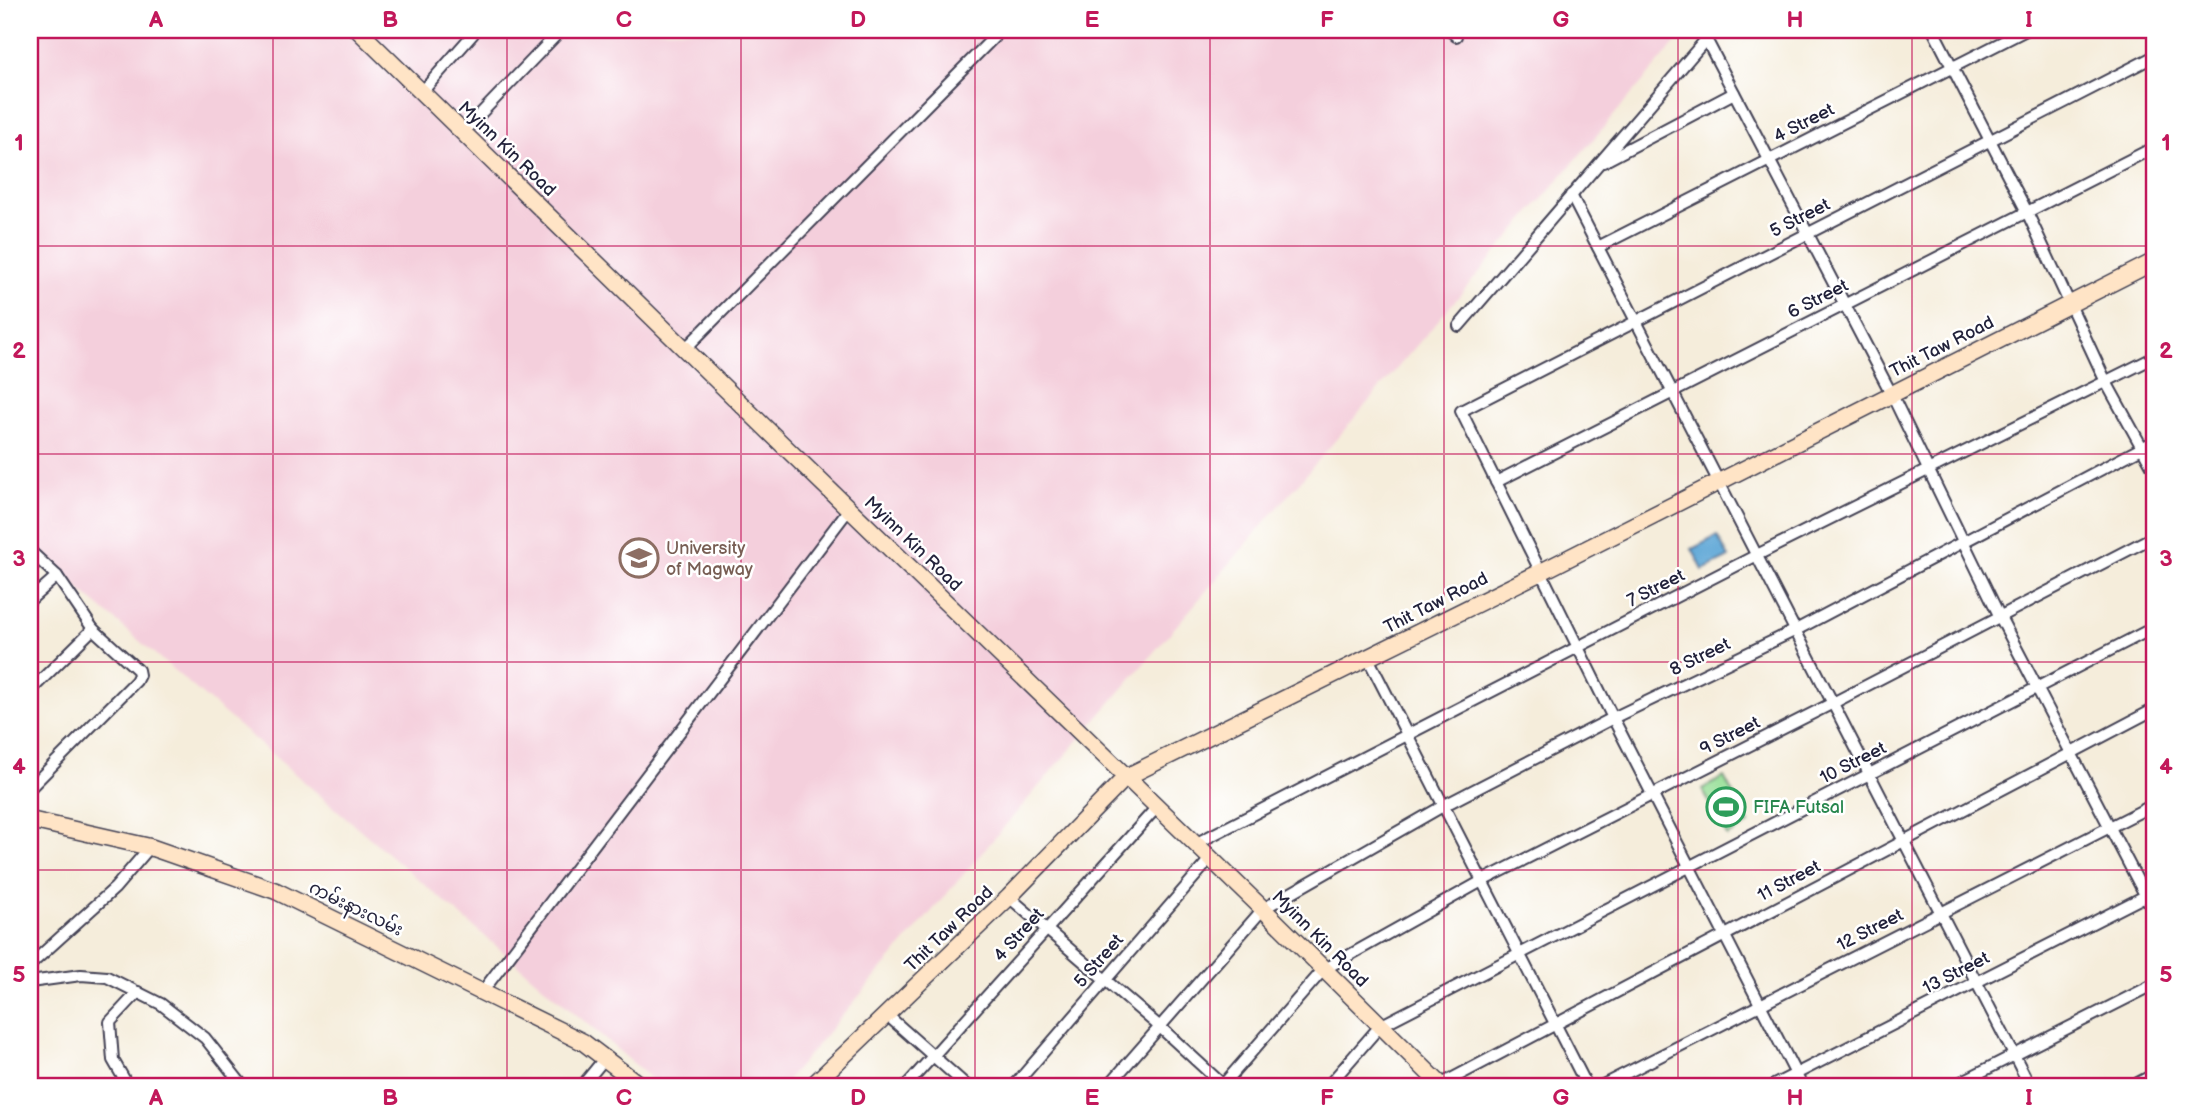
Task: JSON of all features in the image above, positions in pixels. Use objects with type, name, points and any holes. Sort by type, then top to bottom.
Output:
[{"type":"street","points":[[422,92],[473,34],[468,30]]},
{"type":"street","points":[[463,132],[561,30]]},
{"type":"street","points":[[685,349],[1002,30]]},
{"type":"street","points":[[1459,326],[1714,30]]},
{"type":"street","points":[[1933,30],[2026,212],[2106,382],[2155,471]]},
{"type":"street","name":"4 Street","points":[[1598,247],[2026,30]]},
{"type":"street","name":"Myinn Kin Road","points":[[365,32],[422,92],[1195,844]]},
{"type":"street","points":[[1706,40],[1892,395],[1999,615],[2071,754],[2110,828],[2150,894],[2155,914]]},
{"type":"street","name":"5 Street","points":[[1496,482],[1461,411],[2155,56]]},
{"type":"street","points":[[1598,165],[1734,93]]},
{"type":"street","name":"6 Street","points":[[1496,482],[2155,147]]},
{"type":"street","points":[[1571,195],[2030,1086]]},
{"type":"street","name":"Thit Taw Road","points":[[812,1086],[1009,897],[1126,777],[1541,572],[2155,261]]},
{"type":"street","name":"7 Street","points":[[1195,844],[1757,555],[2155,357]]},
{"type":"street","name":"8 Street","points":[[1264,909],[1443,806],[1613,718],[1794,631],[2155,441]]},
{"type":"street","points":[[1496,482],[1613,718],[1802,1086]]},
{"type":"street","points":[[482,992],[849,509]]},
{"type":"street","name":"9 Street","points":[[1323,970],[1482,881],[1833,704],[1999,615],[2155,536]]},
{"type":"street","points":[[30,551],[57,576],[93,629],[138,670],[139,675],[30,788]]},
{"type":"street","points":[[30,600],[57,576]]},
{"type":"street","name":"10 Street","points":[[1380,1026],[2155,627]]},
{"type":"street","points":[[30,691],[93,629]]},
{"type":"street","points":[[1368,658],[1587,1086]]},
{"type":"street","name":"11 Street","points":[[1440,1086],[2155,709]]},
{"type":"street","name":"12 Street","points":[[1601,1086],[2155,804]]},
{"type":"street","name":"4 Street","points":[[906,1086],[1157,807]]},
{"type":"street","name":"ကမ်းနားလမ်း","points":[[30,820],[150,847],[276,891],[583,1042],[641,1086]]},
{"type":"street","points":[[1195,844],[1210,859]]},
{"type":"street","points":[[30,965],[116,888],[150,847]]},
{"type":"street","name":"Myinn Kin Road","points":[[1210,859],[1264,909],[1440,1086]]},
{"type":"street","name":"5 Street","points":[[1014,1086],[1210,859]]},
{"type":"street","name":"13 Street","points":[[1772,1086],[2150,894]]},
{"type":"street","points":[[1009,897],[1160,1027],[1223,1086],[1323,970]]},
{"type":"street","points":[[1108,1086],[1264,909]]},
{"type":"street","points":[[30,982],[81,975],[107,976],[160,1004],[205,1038],[243,1086]]},
{"type":"street","points":[[1953,1086],[2155,984]]},
{"type":"street","points":[[128,1086],[113,1060],[110,1023],[138,992]]},
{"type":"street","points":[[887,1015],[967,1086]]},
{"type":"street","points":[[1328,1086],[1380,1026]]},
{"type":"street","points":[[582,1086],[605,1058]]},
{"type":"street","points":[[2132,1086],[2155,1074]]},
{"type":"shaded area","name":"University of Magway","points":[[30,30],[1687,30],[782,1086],[660,1086],[60,573],[30,544]]},
{"type":"green space","name":"FIFA Futsal","points":[[1724,777],[1749,824],[1727,836],[1702,789]]},
{"type":"water","points":[[1717,536],[1729,557],[1703,570],[1692,549]]},
{"type":"place","name":"University of Magway","points":[[639,558]]},
{"type":"place","name":"FIFA Futsal","points":[[1726,807]]}]
